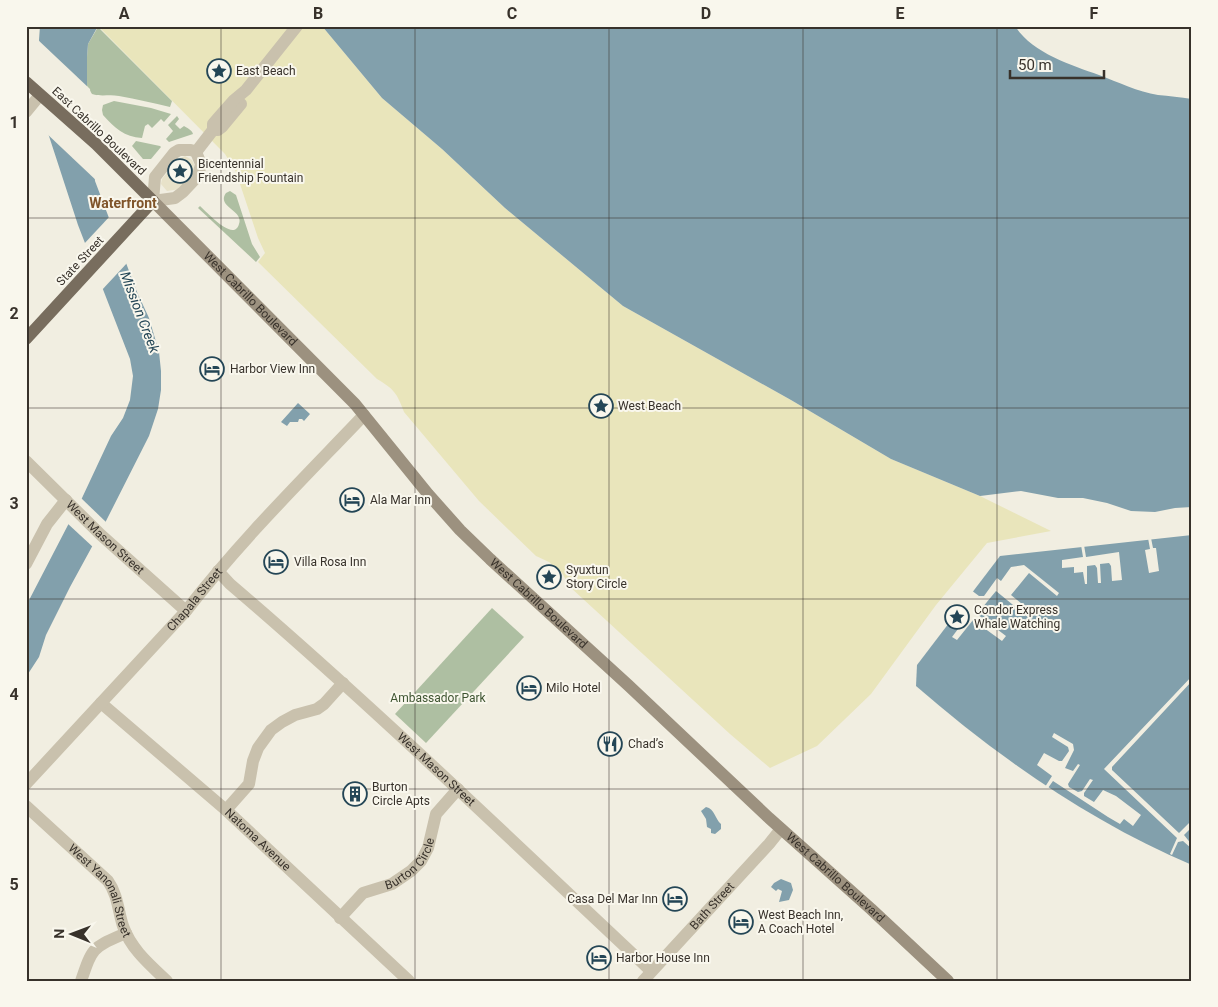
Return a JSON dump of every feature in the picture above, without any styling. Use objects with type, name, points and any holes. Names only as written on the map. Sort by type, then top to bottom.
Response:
[{"type":"main road","name":"East Cabrillo Boulevard","points":[[26,82],[96,144],[152,201]]},
{"type":"main road","name":"State Street","points":[[26,339],[152,201]]},
{"type":"main road","name":"West Cabrillo Boulevard","points":[[152,201],[355,404],[428,494],[466,536],[781,829],[948,981]]},
{"type":"street","points":[[196,152],[213,130],[213,124],[234,100],[246,90],[297,26]]},
{"type":"street","points":[[26,112],[41,96]]},
{"type":"street","points":[[184,150],[196,152],[201,164],[198,176],[175,198],[152,201],[155,177],[174,152],[184,150]]},
{"type":"street","name":"Chapala Street","points":[[26,784],[186,611],[218,571],[292,490],[364,415]]},
{"type":"street","name":"West Mason Street","points":[[26,461],[101,535],[186,611]]},
{"type":"street","points":[[26,564],[47,524],[66,500]]},
{"type":"street","name":"West Mason Street","points":[[218,571],[230,584],[343,683],[458,789],[651,971]]},
{"type":"street","points":[[226,810],[249,784],[253,761],[258,748],[271,730],[295,715],[317,709],[343,683]]},
{"type":"street","name":"Natoma Avenue","points":[[101,703],[226,810],[409,981]]},
{"type":"street","name":"Burton Circle","points":[[340,918],[363,893],[392,884],[411,872],[421,861],[428,848],[436,814],[458,789]]},
{"type":"street","name":"West Yanonali Street","points":[[26,806],[108,881],[113,889],[126,933],[132,945],[167,981]]},
{"type":"street","name":"Bath Street","points":[[642,981],[781,829]]},
{"type":"street","points":[[81,981],[95,947],[126,933]]},
{"type":"green space","points":[[98,27],[172,101],[170,107],[119,96],[92,94],[87,86],[88,44]]},
{"type":"green space","points":[[114,101],[171,114],[164,122],[161,119],[152,128],[148,124],[145,126],[142,138],[130,136],[120,131],[103,115],[103,105]]},
{"type":"green space","points":[[177,116],[179,119],[175,124],[180,129],[184,126],[191,130],[193,134],[169,142],[166,139],[173,131],[168,125]]},
{"type":"green space","points":[[136,141],[161,147],[151,159],[143,159],[132,146]]},
{"type":"green space","points":[[230,191],[236,195],[252,244],[260,257],[256,262],[198,208],[200,206],[226,228],[236,229],[239,224],[238,215],[227,205],[224,198],[226,193]]},
{"type":"green space","name":"Ambassador Park","points":[[492,608],[524,637],[426,743],[395,714]]},
{"type":"sand","name":"West Beach","points":[[98,26],[322,26],[382,98],[442,149],[505,208],[623,306],[791,400],[891,459],[980,496],[1051,531],[987,543],[936,605],[871,694],[817,746],[770,768],[730,734],[570,587],[562,573],[549,562],[536,556],[479,501],[404,412],[394,392],[377,379],[258,262],[265,253],[258,238],[236,172],[225,154]]},
{"type":"shaded area","points":[[185,156],[192,160],[194,164],[193,172],[180,189],[167,191],[161,184],[162,179],[178,159]]},
{"type":"water","name":"Mission Creek","points":[[40,26],[98,26],[88,44],[87,57],[87,85],[95,181],[137,292],[149,318],[159,352],[161,390],[158,409],[149,436],[46,635],[39,657],[26,677],[26,606],[82,498],[111,436],[123,418],[130,400],[133,376],[130,359],[78,225],[48,133],[39,40]]},
{"type":"water","points":[[322,26],[1015,26],[1031,44],[1065,62],[1143,92],[1192,99],[1192,507],[1155,512],[1131,511],[1083,498],[1058,498],[1021,491],[980,496],[891,459],[791,400],[623,306],[505,208],[442,149],[382,98]]},
{"type":"water","points":[[298,403],[310,414],[304,421],[299,419],[298,422],[290,422],[287,426],[281,422]]},
{"type":"water","points":[[1192,535],[1192,865],[1118,829],[1047,786],[980,738],[916,686],[917,665],[1000,556]]},
{"type":"water","points":[[706,807],[713,812],[721,824],[721,829],[715,834],[711,833],[711,829],[707,827],[706,819],[701,811]]},
{"type":"water","points":[[781,879],[791,883],[793,890],[789,900],[779,902],[782,891],[778,889],[776,891],[771,887]]},
{"type":"pier","points":[[37,39],[90,89],[99,183],[45,132]]},
{"type":"pier","points":[[111,215],[128,262],[101,291],[83,245]]},
{"type":"pier","points":[[81,498],[107,523],[94,548],[67,523]]},
{"type":"pier","points":[[1148,538],[1151,538],[1153,548],[1156,548],[1159,571],[1149,573],[1145,550],[1150,549]]},
{"type":"pier","points":[[1081,545],[1084,545],[1086,557],[1119,552],[1122,580],[1112,581],[1109,563],[1100,564],[1101,583],[1098,583],[1095,565],[1087,566],[1087,584],[1085,584],[1083,572],[1074,573],[1074,567],[1062,568],[1062,560],[1083,557]]},
{"type":"pier","points":[[1024,565],[1059,593],[1057,596],[1029,573],[1011,595],[1033,613],[1029,618],[996,591],[977,614],[1006,636],[1002,641],[973,620],[957,640],[952,637],[958,629],[947,622],[971,590],[979,596],[984,596],[997,578],[1001,581],[1011,567]]},
{"type":"pier","points":[[1192,676],[1192,681],[1112,767],[1112,770],[1179,833],[1192,820],[1192,827],[1184,835],[1192,845],[1192,849],[1183,841],[1178,842],[1172,855],[1170,854],[1177,838],[1104,769]]},
{"type":"pier","points":[[1054,733],[1073,744],[1074,750],[1065,768],[1073,771],[1078,764],[1080,765],[1068,784],[1069,787],[1078,792],[1082,791],[1090,779],[1093,780],[1084,796],[1094,802],[1103,790],[1116,796],[1141,815],[1133,826],[1124,819],[1120,824],[1053,781],[1048,788],[1045,787],[1052,776],[1037,765],[1044,753],[1062,761],[1069,751],[1068,747],[1052,737]]},
{"type":"place","name":"East Beach","points":[[219,71]]},
{"type":"place","name":"Bicentennial Friendship Fountain","points":[[180,171]]},
{"type":"place","name":"Harbor View Inn","points":[[212,369]]},
{"type":"place","name":"West Beach","points":[[601,406]]},
{"type":"place","name":"Ala Mar Inn","points":[[352,500]]},
{"type":"place","name":"Villa Rosa Inn","points":[[276,562]]},
{"type":"place","name":"Syuxtun Story Circle","points":[[549,577]]},
{"type":"place","name":"Condor Express Whale Watching","points":[[957,617]]},
{"type":"place","name":"Milo Hotel","points":[[529,688]]},
{"type":"place","name":"Chad’s","points":[[610,744]]},
{"type":"place","name":"Burton Circle Apts","points":[[355,794]]},
{"type":"place","name":"Casa Del Mar Inn","points":[[675,899]]},
{"type":"place","name":"West Beach Inn, A Coach Hotel","points":[[741,922]]},
{"type":"place","name":"Harbor House Inn","points":[[599,958]]},
{"type":"district","name":"Waterfront","points":[[123,203]]}]
